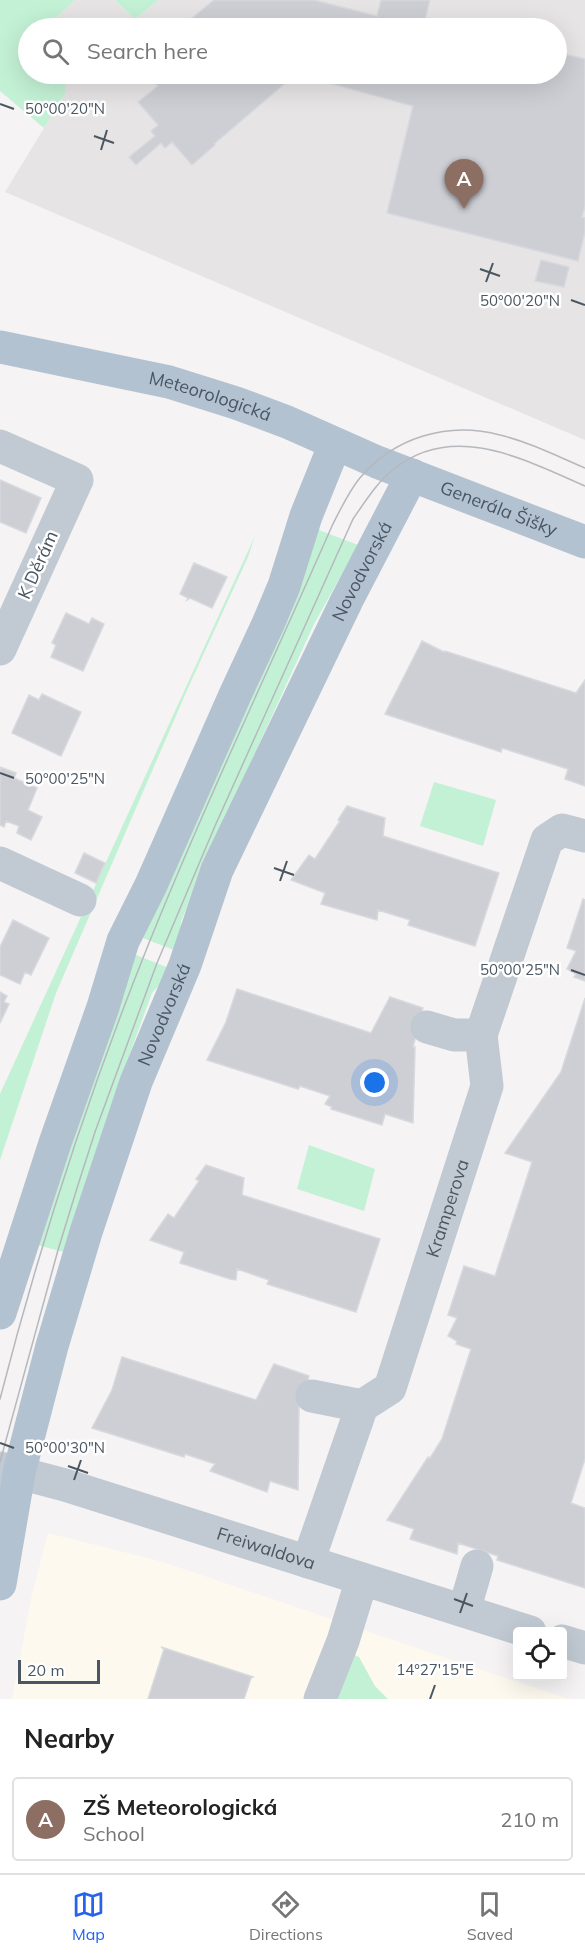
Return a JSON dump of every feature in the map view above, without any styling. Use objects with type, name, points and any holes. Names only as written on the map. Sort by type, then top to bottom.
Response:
[{"type":"main road","name":"Meteorologická","points":[[0,347],[192,389],[287,422],[412,475]]},
{"type":"main road","points":[[0,1313],[123,941],[151,885],[268,624],[289,571],[306,516],[335,444]]},
{"type":"main road","name":"Generála Šišky","points":[[412,475],[585,542]]},
{"type":"main road","name":"Novodvorská","points":[[0,1584],[9,1470],[52,1346],[116,1138],[144,1062],[184,965],[217,870],[347,600],[412,475]]},
{"type":"street","name":"K Děrám","points":[[0,446],[76,480],[0,649]]},
{"type":"street","name":"Kramperova","points":[[362,1406],[390,1388],[487,1086],[481,1035],[547,840],[562,830],[585,836]]},
{"type":"street","points":[[0,863],[80,900]]},
{"type":"street","points":[[427,1027],[454,1035],[481,1035]]},
{"type":"street","points":[[308,1562],[362,1406],[312,1396]]},
{"type":"street","name":"Freiwaldova","points":[[9,1470],[64,1485],[514,1627]]},
{"type":"street","points":[[464,1611],[477,1566]]},
{"type":"street","points":[[320,1699],[343,1641],[362,1579]]},
{"type":"street","points":[[567,1643],[585,1648]]},
{"type":"shaded area","points":[[75,0],[115,0],[134,18],[57,18]]},
{"type":"shaded area","points":[[158,0],[585,0],[585,440],[5,192],[66,92],[65,84],[567,84],[567,18],[136,18]]},
{"type":"shaded area","points":[[48,1533],[163,1562],[568,1699],[12,1699],[32,1594]]},
{"type":"green space","points":[[0,0],[75,0],[57,18],[18,18],[18,84],[65,84],[66,92],[44,128],[0,91]]},
{"type":"green space","points":[[115,0],[158,0],[136,18]]},
{"type":"green space","points":[[314,528],[358,545],[314,624],[233,801],[181,921],[179,952],[135,935]]},
{"type":"green space","points":[[255,536],[248,557],[188,688],[56,993],[0,1160],[0,1094]]},
{"type":"green space","points":[[434,782],[496,800],[483,846],[420,826]]},
{"type":"green space","points":[[129,952],[171,969],[169,975],[152,993],[110,1108],[64,1252],[37,1245]]},
{"type":"green space","points":[[309,1145],[375,1169],[364,1211],[297,1189]]},
{"type":"green space","points":[[348,1652],[359,1657],[375,1686],[388,1699],[333,1699]]},
{"type":"building","points":[[214,0],[314,0],[377,16],[381,0],[430,0],[425,18],[192,18]]},
{"type":"building","points":[[567,55],[585,59],[585,206],[582,217],[585,218],[585,232],[578,261],[387,213],[413,106],[333,84],[567,84]]},
{"type":"building","points":[[156,84],[284,84],[192,165],[172,142],[165,148],[161,143],[136,165],[129,157],[155,136],[151,131],[158,125],[138,102],[158,86]]},
{"type":"building","points":[[541,260],[569,267],[564,287],[535,281]]},
{"type":"building","points":[[0,480],[41,498],[26,533],[0,522]]},
{"type":"building","points":[[194,563],[227,577],[212,608],[190,598],[187,600],[188,598],[180,594]]},
{"type":"building","points":[[66,613],[89,624],[92,618],[104,624],[83,671],[51,657],[56,645],[52,643]]},
{"type":"building","points":[[422,641],[444,652],[576,693],[585,680],[585,786],[565,779],[568,769],[502,748],[501,752],[385,714]]},
{"type":"building","points":[[42,694],[81,712],[61,756],[12,733],[29,695],[39,700]]},
{"type":"building","points":[[0,767],[16,773],[14,778],[37,788],[28,810],[42,817],[31,840],[17,833],[19,826],[6,821],[4,827],[0,825]]},
{"type":"building","points":[[347,806],[385,818],[383,836],[499,873],[475,946],[408,925],[410,920],[378,910],[377,920],[321,904],[325,893],[291,880],[309,855],[315,859]]},
{"type":"building","points":[[84,853],[105,863],[96,883],[75,873]]},
{"type":"building","points":[[583,899],[585,900],[585,981],[574,977],[576,974],[567,969],[576,951],[567,948]]},
{"type":"building","points":[[13,920],[49,938],[31,975],[25,972],[20,984],[0,975],[0,947]]},
{"type":"building","points":[[237,989],[371,1033],[390,997],[423,1008],[413,1047],[415,1047],[413,1123],[385,1114],[382,1125],[331,1109],[332,1107],[325,1104],[330,1096],[300,1086],[298,1089],[207,1060],[226,1022]]},
{"type":"building","points":[[0,992],[7,996],[4,1002],[9,1004],[0,1023]]},
{"type":"building","points":[[585,998],[585,1459],[571,1503],[585,1508],[585,1588],[497,1560],[498,1556],[458,1543],[457,1554],[410,1539],[414,1529],[387,1520],[442,1439],[471,1349],[456,1344],[457,1341],[448,1336],[457,1318],[448,1315],[464,1266],[495,1276],[532,1162],[505,1153],[561,1072]]},
{"type":"building","points":[[206,1165],[244,1178],[242,1195],[380,1239],[356,1312],[267,1284],[269,1280],[237,1269],[236,1280],[180,1263],[184,1252],[150,1240],[168,1214],[174,1218],[199,1181],[196,1179]]},
{"type":"building","points":[[122,1357],[256,1400],[274,1364],[309,1376],[299,1405],[298,1490],[270,1481],[267,1492],[210,1471],[215,1464],[185,1454],[184,1457],[92,1428],[112,1390]]},
{"type":"building","points":[[161,1647],[253,1677],[244,1699],[148,1699],[164,1649]]},
{"type":"tram line","points":[[0,1399],[48,1228],[125,1003],[214,789],[332,526],[351,490],[373,464],[388,452],[423,436],[461,430],[480,431],[511,438],[585,468]]},
{"type":"tram line","points":[[0,1462],[78,1185],[157,963],[215,826],[353,519],[377,486],[394,469],[417,455],[441,448],[465,446],[490,450],[538,466],[585,486]]},
{"type":"place","name":"ZŠ Meteorologická","points":[[464,209]]}]
